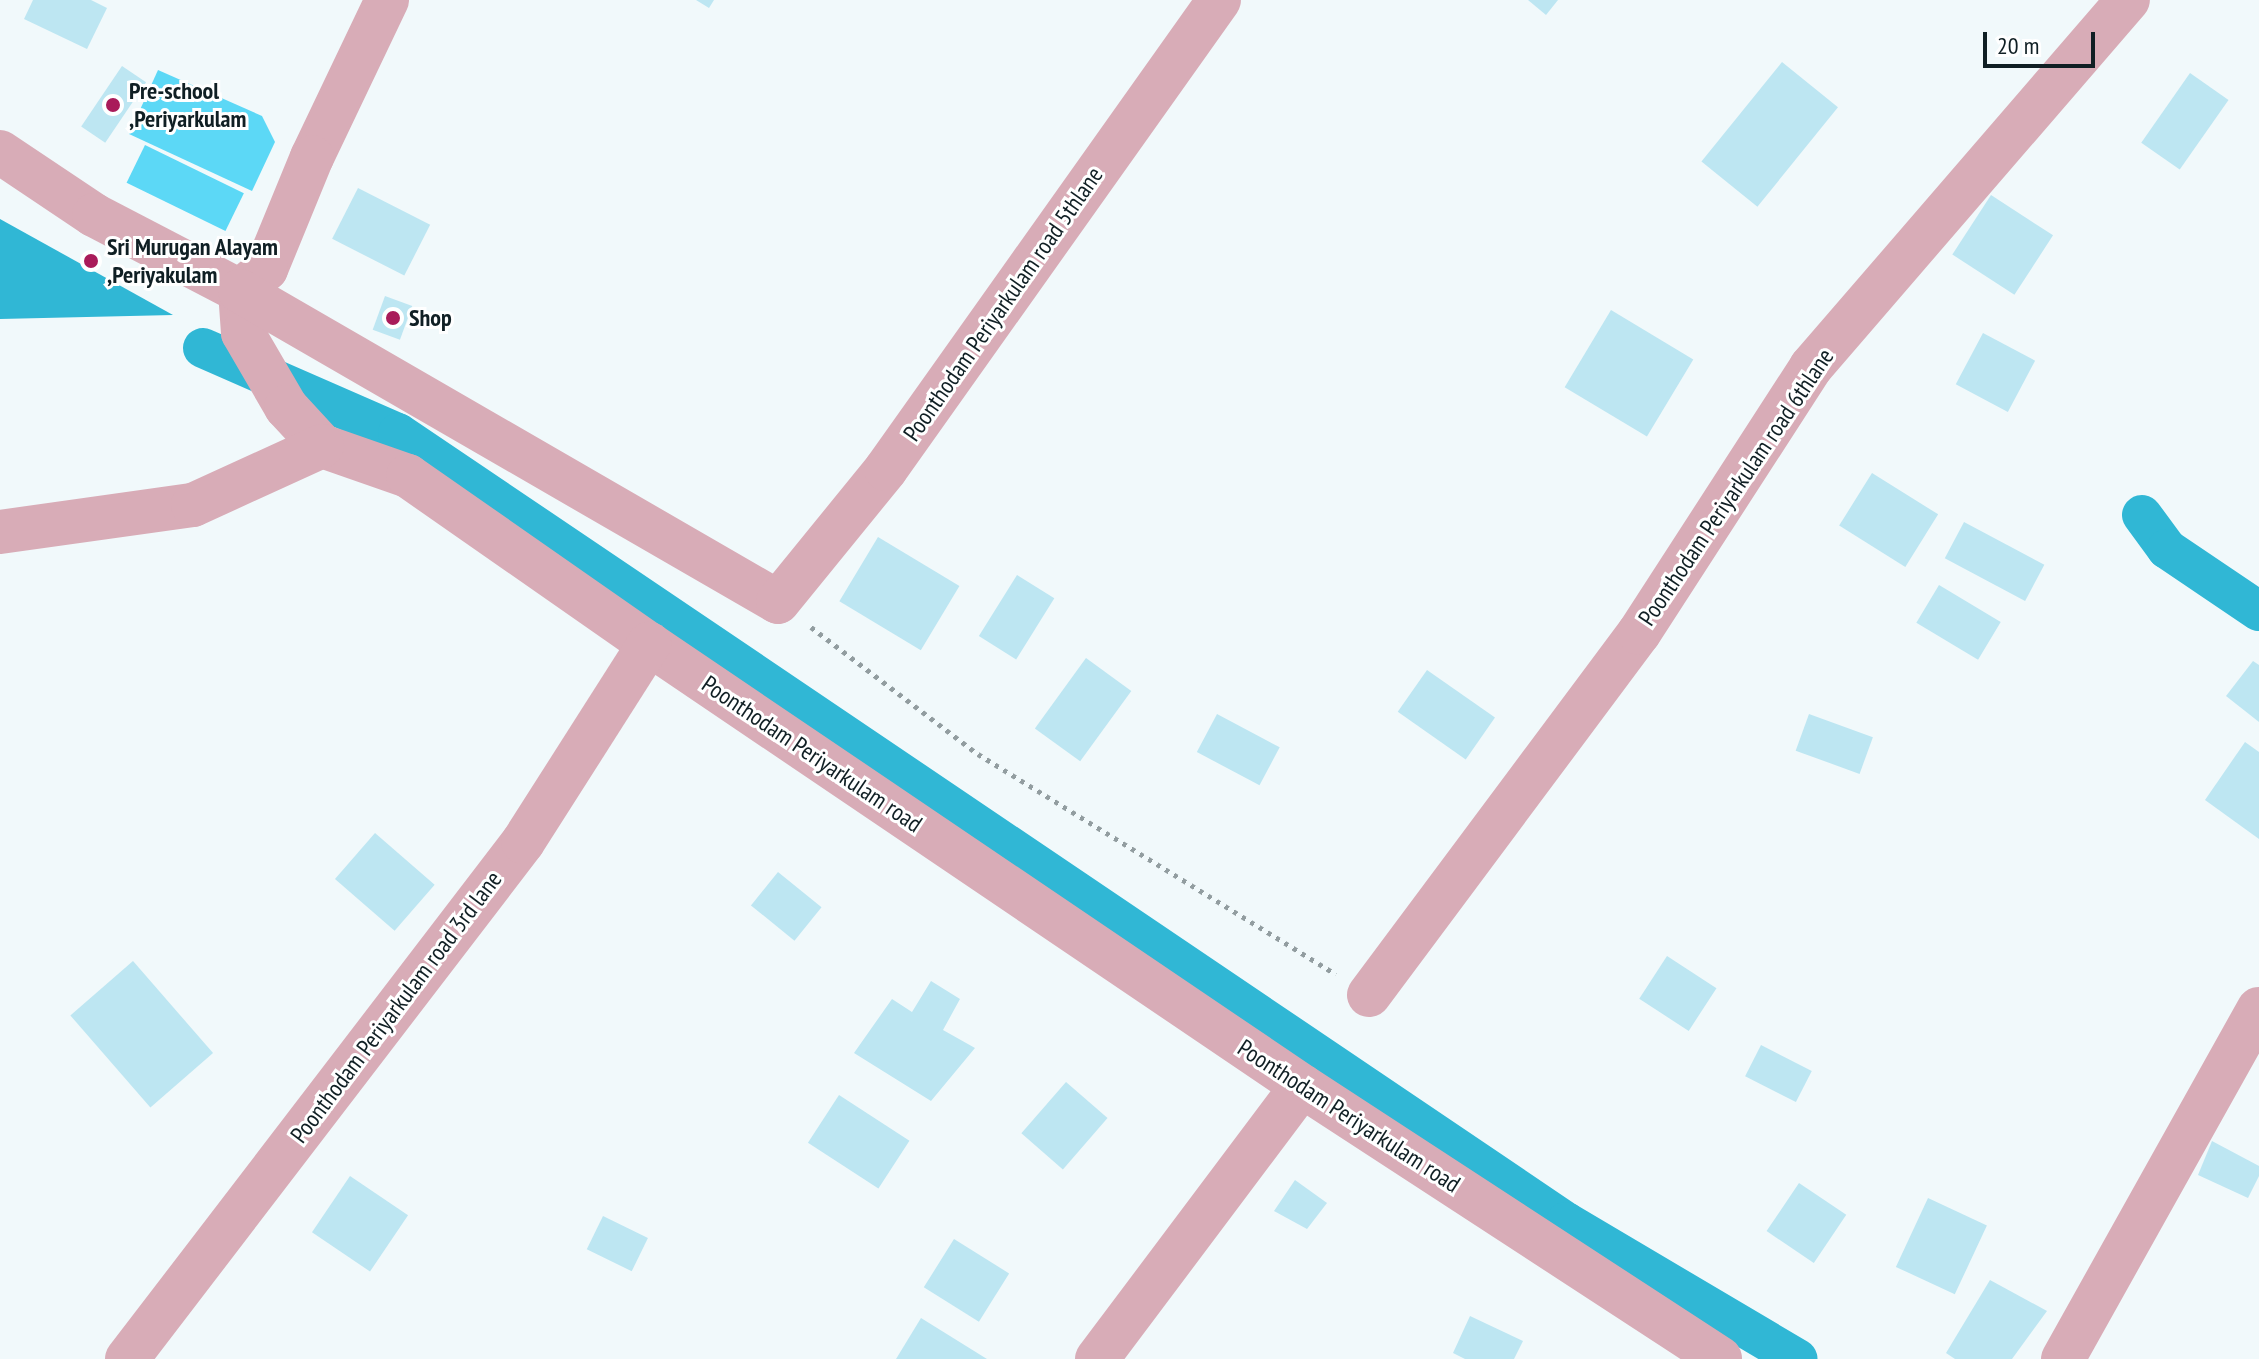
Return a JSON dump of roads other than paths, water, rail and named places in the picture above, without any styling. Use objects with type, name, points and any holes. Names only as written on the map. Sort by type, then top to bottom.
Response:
[{"type":"street","points":[[0,152],[241,312],[266,269],[312,157],[387,0]]},
{"type":"street","name":"Poonthodam Periyarkulam road 5thlane","points":[[241,312],[778,602],[886,469],[1219,0]]},
{"type":"street","name":"Poonthodam Periyarkulam road 6thlane","points":[[1369,995],[1639,633],[1811,367],[2128,0]]},
{"type":"street","name":"Poonthodam Periyarkulam road","points":[[241,312],[286,407],[322,446],[408,476],[649,644],[1302,1086],[1720,1359]]},
{"type":"street","points":[[0,532],[193,505],[322,446]]},
{"type":"street","name":"Poonthodam Periyarkulam road 3rd lane","points":[[127,1359],[523,842],[649,644]]},
{"type":"street","points":[[2063,1359],[2259,1009]]},
{"type":"street","points":[[1097,1359],[1302,1086]]},
{"type":"waterway","points":[[203,348],[398,433],[1566,1222],[1798,1359]]},
{"type":"waterway","points":[[2142,515],[2167,549],[2259,611]]},
{"type":"place","name":"Pre-school ,Periyarkulam","points":[[113,105]]},
{"type":"place","name":"Sri Murugan Alayam ,Periyakulam","points":[[91,261]]},
{"type":"place","name":"Shop","points":[[393,318]]}]
